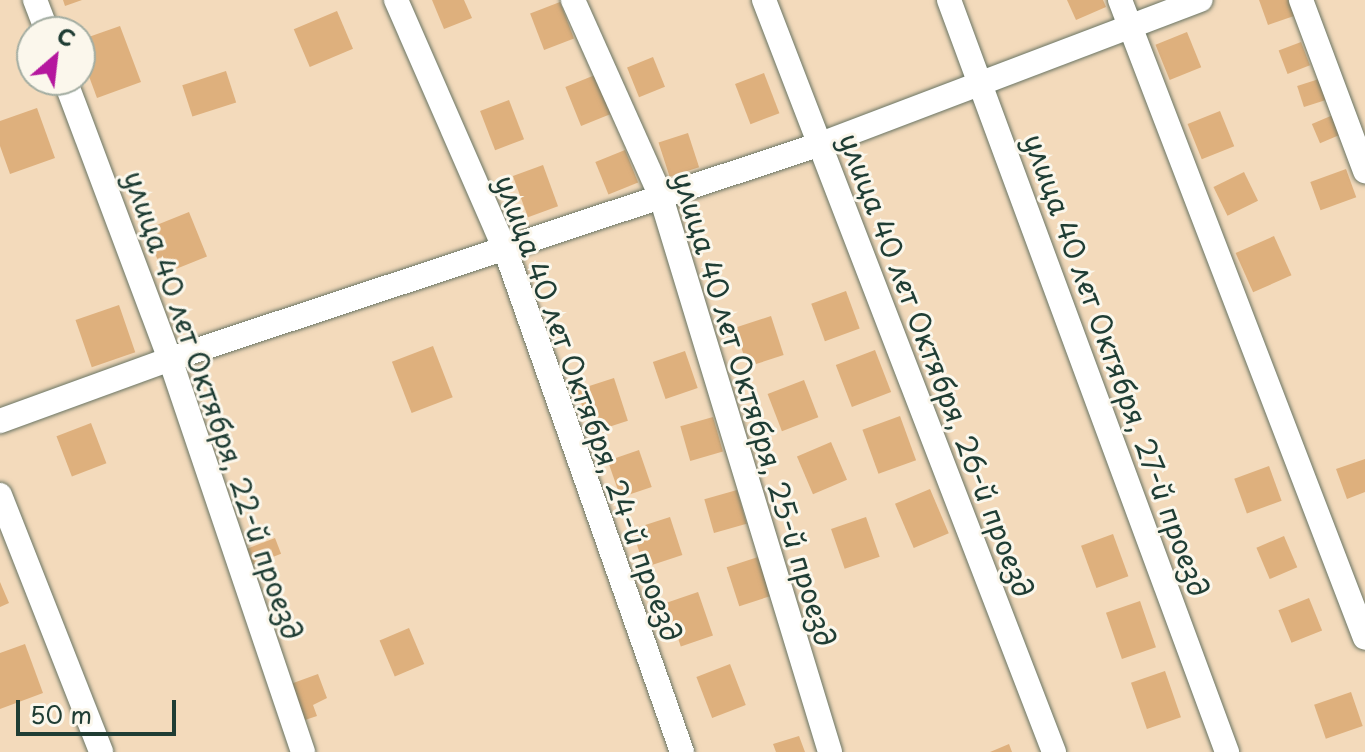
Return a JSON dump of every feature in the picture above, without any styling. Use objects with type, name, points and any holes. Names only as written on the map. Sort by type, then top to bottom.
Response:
[{"type":"street","name":"улица 40 лет Октября, 24-й проезд","points":[[396,0],[505,249],[682,752]]},
{"type":"street","name":"улица 40 лет Октября, 25-й проезд","points":[[573,0],[661,197],[830,752]]},
{"type":"street","name":"улица 40 лет Октября, 26-й проезд","points":[[764,0],[1054,752]]},
{"type":"street","name":"улица 40 лет Октября, 27-й проезд","points":[[949,0],[1227,752]]},
{"type":"street","points":[[1120,0],[1365,638]]},
{"type":"street","points":[[0,421],[170,359],[821,144],[1201,0]]},
{"type":"street","points":[[1301,0],[1365,171]]},
{"type":"street","name":"улица 40 лет Октября, 22-й проезд","points":[[71,96],[170,359],[303,752]]},
{"type":"street","points":[[0,495],[101,752]]},
{"type":"building","points":[[63,0],[82,0],[65,6]]},
{"type":"building","points":[[432,0],[464,0],[472,18],[444,29]]},
{"type":"building","points":[[1067,0],[1103,0],[1106,7],[1076,20]]},
{"type":"building","points":[[1259,0],[1288,0],[1294,16],[1268,25]]},
{"type":"building","points":[[560,2],[574,38],[544,50],[530,13]]},
{"type":"building","points":[[337,11],[353,49],[310,67],[294,29]]},
{"type":"building","points":[[120,26],[141,82],[97,98],[96,34]]},
{"type":"building","points":[[1187,32],[1201,67],[1170,80],[1155,45]]},
{"type":"building","points":[[1301,42],[1310,65],[1288,74],[1279,51]]},
{"type":"building","points":[[653,57],[665,87],[639,97],[627,67]]},
{"type":"building","points":[[226,71],[236,102],[192,117],[182,85]]},
{"type":"building","points":[[764,73],[779,113],[750,124],[735,84]]},
{"type":"building","points":[[595,75],[611,114],[581,126],[565,87]]},
{"type":"building","points":[[1319,79],[1326,100],[1304,107],[1297,86]]},
{"type":"building","points":[[509,100],[524,139],[495,150],[480,111]]},
{"type":"building","points":[[37,108],[55,158],[10,174],[0,146],[0,121]]},
{"type":"building","points":[[1220,111],[1234,146],[1202,159],[1188,124]]},
{"type":"building","points":[[1333,115],[1341,134],[1320,143],[1312,124]]},
{"type":"building","points":[[688,133],[699,167],[670,177],[659,143]]},
{"type":"building","points":[[625,150],[638,182],[608,194],[595,162]]},
{"type":"building","points":[[543,165],[558,206],[528,217],[513,176]]},
{"type":"building","points":[[1346,169],[1356,197],[1321,210],[1310,182]]},
{"type":"building","points":[[1244,172],[1258,201],[1227,216],[1213,187]]},
{"type":"building","points":[[189,212],[207,257],[163,274],[145,230]]},
{"type":"building","points":[[1274,236],[1291,275],[1253,292],[1236,253]]},
{"type":"building","points":[[846,291],[860,329],[825,341],[811,304]]},
{"type":"building","points":[[119,305],[135,352],[92,367],[76,320]]},
{"type":"building","points":[[771,316],[784,355],[748,367],[735,328]]},
{"type":"building","points":[[433,346],[453,397],[412,413],[392,362]]},
{"type":"building","points":[[875,350],[891,392],[852,407],[836,365]]},
{"type":"building","points":[[685,351],[698,388],[666,399],[653,362]]},
{"type":"building","points":[[614,378],[628,421],[591,433],[577,390]]},
{"type":"building","points":[[804,380],[818,417],[782,431],[768,394]]},
{"type":"building","points":[[900,416],[916,460],[878,474],[862,430]]},
{"type":"building","points":[[713,417],[723,452],[690,461],[680,426]]},
{"type":"building","points":[[91,423],[106,463],[72,476],[56,436]]},
{"type":"building","points":[[831,442],[847,480],[813,494],[797,456]]},
{"type":"building","points":[[639,450],[652,487],[620,498],[608,461]]},
{"type":"building","points":[[1365,459],[1365,492],[1347,499],[1336,469]]},
{"type":"building","points":[[1269,466],[1282,501],[1247,513],[1234,479]]},
{"type":"building","points":[[930,489],[949,533],[914,548],[895,504]]},
{"type":"building","points":[[737,490],[747,524],[714,533],[704,499]]},
{"type":"building","points":[[670,517],[682,555],[644,567],[632,529]]},
{"type":"building","points":[[866,517],[880,557],[845,569],[831,529]]},
{"type":"building","points":[[1113,534],[1128,576],[1096,588],[1081,546]]},
{"type":"building","points":[[1284,536],[1297,567],[1270,579],[1256,548]]},
{"type":"building","points":[[275,538],[281,554],[253,565],[247,549]]},
{"type":"building","points":[[758,557],[771,596],[739,606],[727,567]]},
{"type":"building","points":[[0,582],[9,603],[0,607]]},
{"type":"building","points":[[698,592],[713,635],[681,647],[666,603]]},
{"type":"building","points":[[1309,598],[1322,630],[1292,643],[1278,610]]},
{"type":"building","points":[[1140,601],[1156,647],[1122,659],[1106,613]]},
{"type":"building","points":[[409,628],[424,664],[395,676],[380,641]]},
{"type":"building","points":[[25,644],[43,693],[0,709],[0,653]]},
{"type":"building","points":[[730,664],[746,705],[712,718],[696,677]]},
{"type":"building","points":[[1165,671],[1181,717],[1147,729],[1131,683]]},
{"type":"building","points":[[318,674],[327,698],[313,705],[317,716],[299,722],[285,686]]},
{"type":"building","points":[[1351,692],[1363,726],[1326,739],[1314,705]]},
{"type":"building","points":[[799,736],[805,752],[776,752],[773,744]]},
{"type":"building","points":[[1009,744],[1012,752],[990,752]]}]
